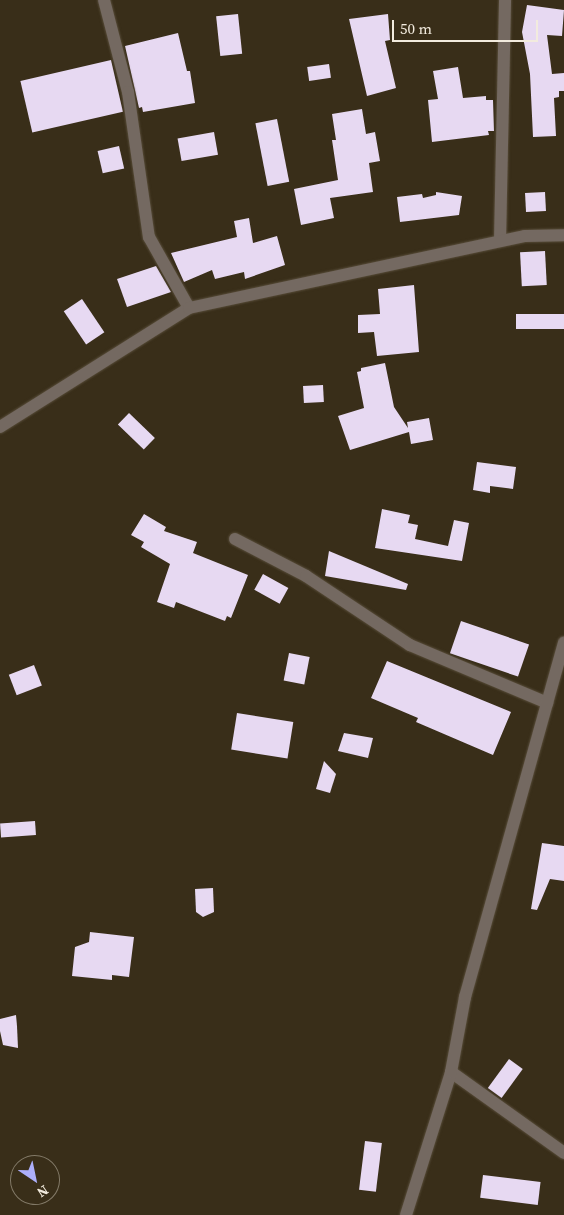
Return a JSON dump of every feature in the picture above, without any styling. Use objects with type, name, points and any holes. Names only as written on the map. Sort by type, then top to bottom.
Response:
[{"type":"street","points":[[104,0],[128,92],[149,237],[189,308]]},
{"type":"street","points":[[500,241],[506,0]]},
{"type":"street","points":[[0,427],[189,308],[525,236],[564,235]]},
{"type":"street","points":[[235,539],[306,576],[410,645],[547,703]]},
{"type":"street","points":[[406,1215],[451,1072],[466,997],[564,643]]},
{"type":"street","points":[[451,1072],[564,1153]]},
{"type":"building","points":[[527,5],[564,10],[562,36],[547,35],[552,74],[564,73],[564,91],[559,91],[559,97],[554,98],[556,136],[533,137],[530,74],[522,32]]},
{"type":"building","points":[[238,14],[242,54],[220,56],[216,16]]},
{"type":"building","points":[[388,14],[390,40],[385,41],[396,88],[367,96],[349,19]]},
{"type":"building","points":[[178,33],[187,71],[190,71],[195,103],[143,112],[142,107],[139,108],[125,46]]},
{"type":"building","points":[[111,60],[123,112],[32,133],[20,81]]},
{"type":"building","points":[[329,64],[331,78],[309,81],[307,67]]},
{"type":"building","points":[[458,67],[463,98],[486,96],[486,100],[493,100],[494,131],[488,131],[489,135],[432,142],[428,100],[438,99],[433,71]]},
{"type":"building","points":[[362,109],[366,134],[375,132],[380,161],[369,163],[373,192],[330,198],[334,218],[301,225],[294,189],[338,180],[332,140],[336,140],[332,114]]},
{"type":"building","points":[[277,119],[289,182],[268,186],[255,123]]},
{"type":"building","points":[[214,132],[218,155],[182,161],[178,138]]},
{"type":"building","points":[[119,146],[124,168],[103,173],[98,151]]},
{"type":"building","points":[[436,192],[462,196],[459,215],[400,222],[397,197],[422,194],[423,198],[436,195]]},
{"type":"building","points":[[545,192],[546,211],[526,212],[525,193]]},
{"type":"building","points":[[249,218],[253,243],[277,236],[285,265],[245,279],[244,272],[215,279],[212,270],[184,282],[171,253],[237,237],[234,221]]},
{"type":"building","points":[[545,251],[547,285],[522,286],[520,252]]},
{"type":"building","points":[[156,266],[171,292],[127,307],[117,279]]},
{"type":"building","points":[[414,285],[419,352],[377,356],[374,332],[358,333],[358,315],[380,314],[378,289]]},
{"type":"building","points":[[82,299],[104,332],[86,344],[64,311]]},
{"type":"building","points":[[516,314],[564,314],[564,329],[516,329]]},
{"type":"building","points":[[385,363],[394,407],[408,428],[407,422],[429,418],[433,440],[411,444],[409,432],[350,450],[338,416],[364,408],[357,372],[361,371],[361,368]]},
{"type":"building","points":[[323,385],[324,402],[304,403],[303,386]]},
{"type":"building","points":[[129,413],[155,438],[144,450],[118,425]]},
{"type":"building","points":[[477,462],[516,467],[513,489],[490,486],[490,493],[473,490]]},
{"type":"building","points":[[382,509],[410,515],[408,523],[418,525],[415,539],[448,546],[454,520],[469,523],[462,561],[375,548]]},
{"type":"building","points":[[144,514],[166,527],[164,531],[197,542],[193,553],[248,575],[231,618],[227,616],[225,621],[176,602],[174,608],[157,602],[170,564],[141,547],[144,542],[131,535]]},
{"type":"building","points":[[329,551],[408,584],[406,590],[325,576]]},
{"type":"building","points":[[263,574],[288,588],[280,604],[254,590]]},
{"type":"building","points":[[461,621],[529,644],[518,677],[450,653]]},
{"type":"building","points":[[289,653],[310,657],[304,684],[284,680]]},
{"type":"building","points":[[387,661],[511,712],[493,755],[416,722],[418,718],[371,698]]},
{"type":"building","points":[[34,665],[42,686],[17,695],[9,675]]},
{"type":"building","points":[[237,713],[293,722],[288,758],[231,750]]},
{"type":"building","points":[[344,733],[373,738],[368,758],[338,751]]},
{"type":"building","points":[[324,761],[336,774],[330,793],[316,789]]},
{"type":"building","points":[[35,821],[36,835],[1,837],[0,823]]},
{"type":"building","points":[[542,843],[564,846],[564,881],[550,879],[537,910],[531,909]]},
{"type":"building","points":[[213,888],[214,912],[203,917],[196,912],[195,889]]},
{"type":"building","points":[[90,932],[134,937],[129,977],[112,975],[112,980],[72,976],[75,947],[89,942]]},
{"type":"building","points":[[16,1015],[18,1048],[3,1045],[0,1031],[0,1019]]},
{"type":"building","points":[[509,1059],[523,1069],[502,1098],[488,1088]]},
{"type":"building","points":[[365,1141],[382,1143],[376,1192],[359,1190]]},
{"type":"building","points":[[483,1175],[541,1182],[538,1205],[480,1198]]}]
